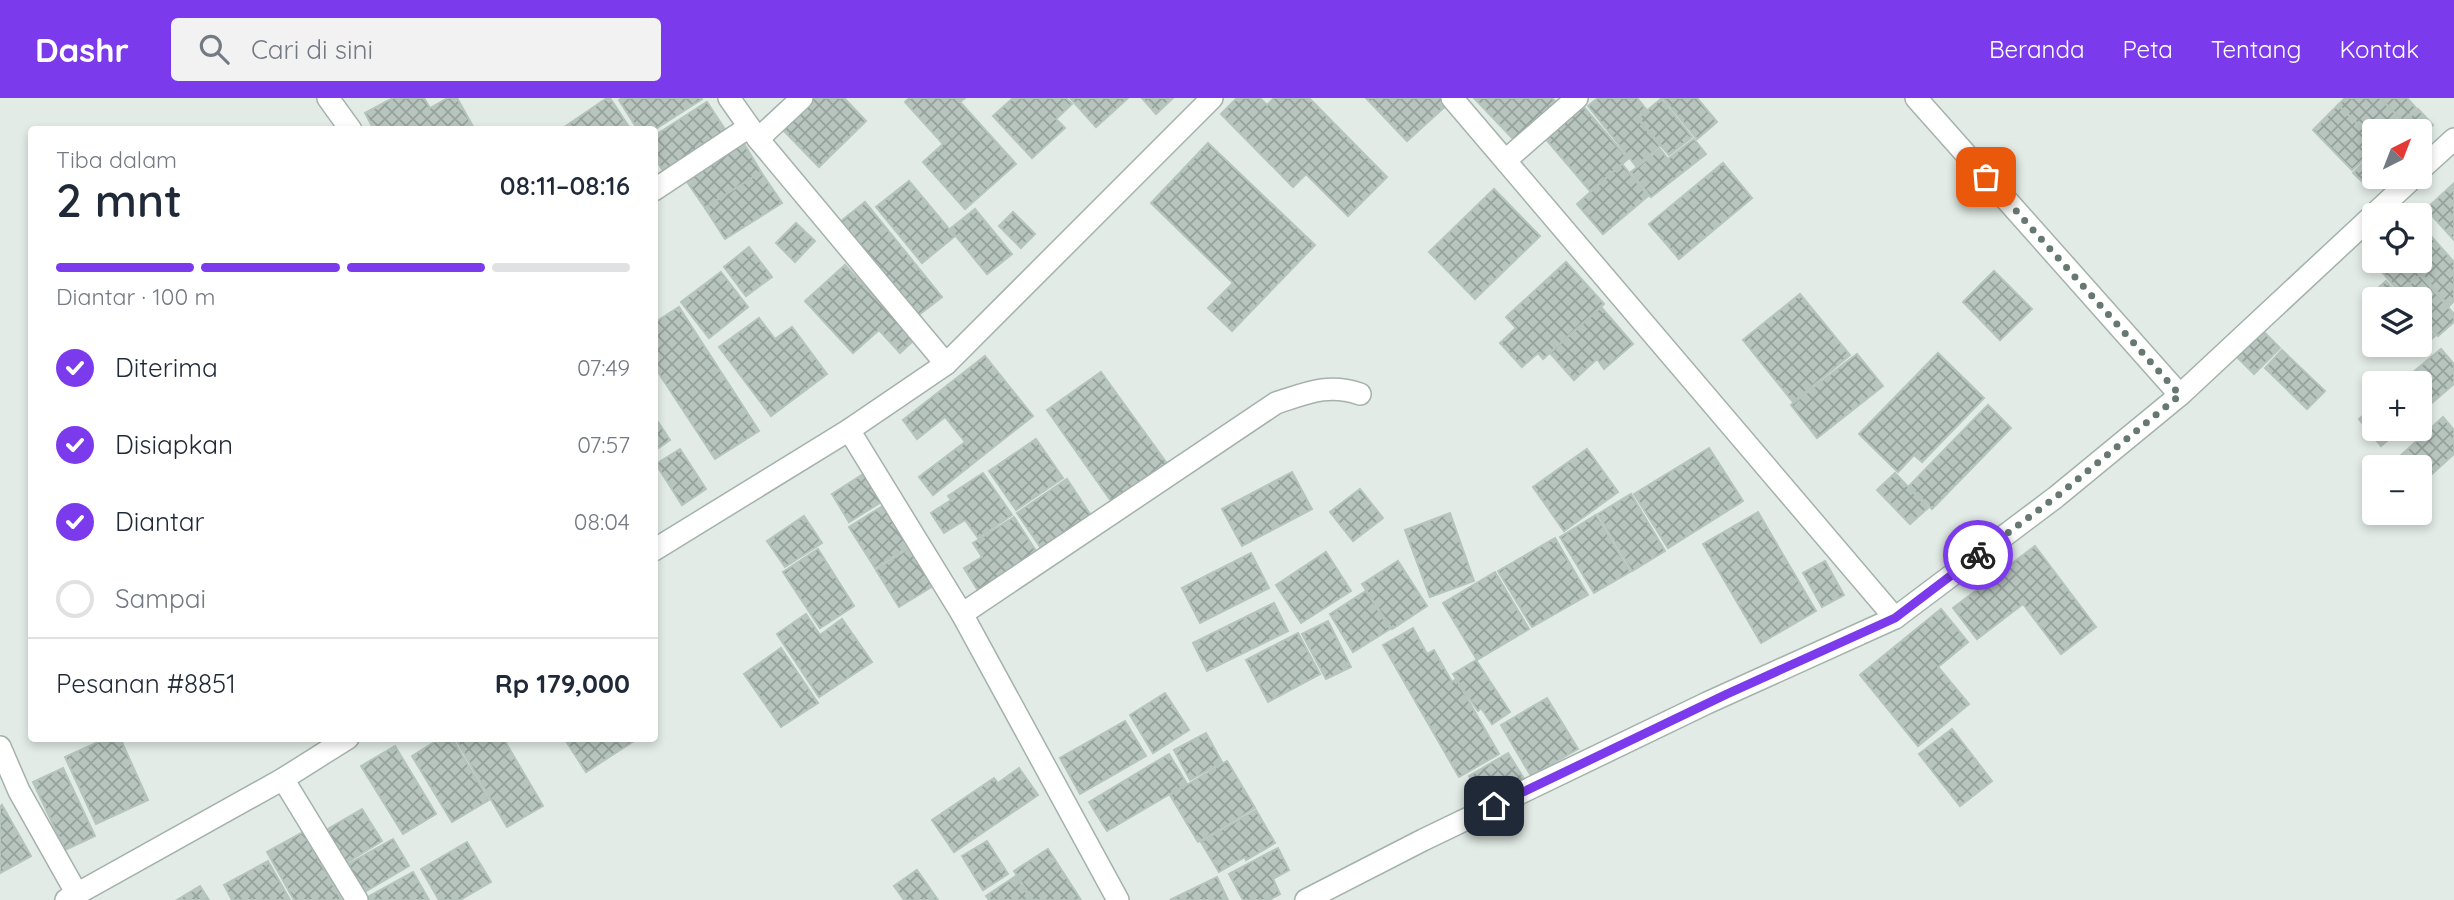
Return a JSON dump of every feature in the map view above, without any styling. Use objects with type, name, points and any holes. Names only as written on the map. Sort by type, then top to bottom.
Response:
[{"type":"street","points":[[328,98],[348,126]]},
{"type":"street","points":[[729,98],[754,133],[946,364]]},
{"type":"street","points":[[658,188],[754,133],[802,98]]},
{"type":"street","points":[[658,548],[849,430],[946,364],[1212,98]]},
{"type":"street","points":[[1452,98],[1895,618]]},
{"type":"street","points":[[1506,160],[1577,98]]},
{"type":"street","points":[[1916,98],[2180,395]]},
{"type":"street","points":[[2432,159],[2454,139]]},
{"type":"street","points":[[1306,900],[1423,840],[1682,715],[1895,618],[2056,497],[2180,395],[2400,189]]},
{"type":"street","points":[[962,614],[1276,403],[1319,390],[1341,387],[1360,394]]},
{"type":"street","points":[[849,430],[962,614],[1118,900]]},
{"type":"street","points":[[0,747],[71,897],[283,779],[342,742]]},
{"type":"street","points":[[283,779],[357,900]]},
{"type":"building","points":[[393,98],[424,98],[430,108],[448,98],[457,98],[473,126],[372,126],[365,113]]},
{"type":"building","points":[[610,98],[628,126],[566,126]]},
{"type":"building","points":[[812,98],[844,98],[866,121],[819,167],[781,128]]},
{"type":"building","points":[[909,98],[965,98],[960,102],[1016,164],[965,209],[923,162],[943,144],[905,102]]},
{"type":"building","points":[[1013,98],[1066,98],[1072,104],[1056,119],[1065,128],[1032,158],[993,116]]},
{"type":"building","points":[[1070,98],[1128,98],[1096,127]]},
{"type":"building","points":[[1142,98],[1173,98],[1156,114]]},
{"type":"building","points":[[1237,98],[1260,98],[1267,105],[1274,98],[1309,98],[1387,177],[1348,216],[1306,174],[1293,187],[1221,114]]},
{"type":"building","points":[[1366,98],[1443,98],[1448,104],[1407,141]]},
{"type":"building","points":[[1474,98],[1552,98],[1557,103],[1516,142]]},
{"type":"building","points":[[1598,98],[1637,98],[1646,109],[1636,117],[1660,146],[1636,166],[1588,106]]},
{"type":"building","points":[[1663,98],[1697,98],[1717,122],[1697,139]]},
{"type":"building","points":[[2345,98],[2380,98],[2401,119],[2362,119],[2362,128],[2338,105]]},
{"type":"building","points":[[2380,98],[2407,98],[2416,108],[2405,119],[2401,119]]},
{"type":"building","points":[[702,99],[658,127],[635,126],[619,100]]},
{"type":"building","points":[[1661,99],[1692,137],[1669,155],[1638,118]]},
{"type":"building","points":[[707,102],[728,134],[666,175],[658,163],[658,133]]},
{"type":"building","points":[[2338,105],[2362,128],[2362,160],[2352,170],[2313,130]]},
{"type":"building","points":[[1583,106],[1628,159],[1590,191],[1545,138]]},
{"type":"building","points":[[2418,109],[2427,119],[2408,119]]},
{"type":"building","points":[[1694,139],[1706,154],[1651,197],[1631,172],[1660,149],[1668,159]]},
{"type":"building","points":[[743,142],[761,172],[705,208],[685,179]]},
{"type":"building","points":[[1208,143],[1315,245],[1232,331],[1208,308],[1233,283],[1151,203]]},
{"type":"building","points":[[1723,163],[1752,198],[1679,259],[1649,224]]},
{"type":"building","points":[[1622,164],[1648,196],[1603,234],[1577,204]]},
{"type":"building","points":[[2362,164],[2362,181],[2353,173]]},
{"type":"building","points":[[761,172],[782,203],[725,239],[705,208]]},
{"type":"building","points":[[909,181],[955,236],[922,263],[876,207]]},
{"type":"building","points":[[2454,183],[2454,240],[2432,216],[2432,203]]},
{"type":"building","points":[[1494,189],[1540,236],[1475,299],[1429,252]]},
{"type":"building","points":[[865,202],[942,297],[912,320],[835,226]]},
{"type":"building","points":[[975,209],[1012,254],[987,274],[950,229]]},
{"type":"building","points":[[1013,212],[1035,234],[1021,248],[999,226]]},
{"type":"building","points":[[796,223],[815,241],[795,262],[776,243]]},
{"type":"building","points":[[2432,237],[2454,262],[2454,301],[2449,306],[2420,273],[2432,273]]},
{"type":"building","points":[[749,247],[772,277],[746,296],[724,267]]},
{"type":"building","points":[[1566,262],[1604,304],[1543,359],[1538,353],[1522,367],[1500,343],[1516,328],[1506,317]]},
{"type":"building","points":[[845,265],[914,340],[900,353],[879,330],[853,353],[805,301]]},
{"type":"building","points":[[1994,271],[2032,309],[2000,340],[1963,302]]},
{"type":"building","points":[[721,272],[748,307],[709,338],[681,302]]},
{"type":"building","points":[[2383,273],[2420,275],[2407,287],[2395,287]]},
{"type":"building","points":[[2420,275],[2430,287],[2407,287]]},
{"type":"building","points":[[2386,281],[2391,287],[2379,287]]},
{"type":"building","points":[[2432,289],[2454,314],[2454,322],[2438,336],[2432,329]]},
{"type":"building","points":[[1800,294],[1850,355],[1793,402],[1743,340]]},
{"type":"building","points":[[679,307],[759,431],[715,459],[658,372],[658,320]]},
{"type":"building","points":[[1601,307],[1633,344],[1604,369],[1597,359],[1574,380],[1550,353]]},
{"type":"building","points":[[759,318],[775,339],[792,327],[827,374],[771,416],[719,347]]},
{"type":"building","points":[[2263,331],[2280,348],[2254,374],[2237,357]]},
{"type":"building","points":[[2441,349],[2454,364],[2454,384],[2432,403],[2432,371],[2414,371]]},
{"type":"building","points":[[2282,350],[2325,391],[2307,409],[2265,368]]},
{"type":"building","points":[[1938,353],[1984,398],[1922,462],[1914,455],[1898,472],[1859,434]]},
{"type":"building","points":[[1857,354],[1883,386],[1817,438],[1791,405]]},
{"type":"building","points":[[985,356],[1033,416],[933,495],[919,477],[965,442],[945,417],[917,439],[903,420]]},
{"type":"building","points":[[1101,372],[1171,469],[1116,508],[1047,410]]},
{"type":"building","points":[[1988,405],[2011,428],[1932,509],[1909,486]]},
{"type":"building","points":[[2443,417],[2454,430],[2454,454],[2432,474],[2432,455],[2401,455],[2417,441],[2432,441],[2432,427]]},
{"type":"building","points":[[658,422],[670,440],[658,448]]},
{"type":"building","points":[[1036,439],[1063,478],[1016,510],[989,471]]},
{"type":"building","points":[[1709,448],[1743,501],[1668,548],[1634,494]]},
{"type":"building","points":[[680,449],[706,489],[682,505],[658,467],[658,463]]},
{"type":"building","points":[[1587,449],[1618,492],[1564,531],[1533,487]]},
{"type":"building","points":[[1292,472],[1312,509],[1242,546],[1222,509]]},
{"type":"building","points":[[865,473],[883,501],[849,522],[832,494]]},
{"type":"building","points":[[983,473],[1012,515],[978,538],[965,520],[944,533],[931,513],[951,500],[948,496]]},
{"type":"building","points":[[1895,473],[1928,508],[1910,524],[1877,490]]},
{"type":"building","points":[[1067,479],[1094,520],[1045,554],[1017,513]]},
{"type":"building","points":[[1360,489],[1383,518],[1353,541],[1330,512]]},
{"type":"building","points":[[1631,494],[1665,551],[1632,571],[1598,514]]},
{"type":"building","points":[[886,504],[912,544],[875,568],[849,527]]},
{"type":"building","points":[[1758,512],[1816,611],[1761,643],[1703,544]]},
{"type":"building","points":[[1450,513],[1474,581],[1430,597],[1405,530]]},
{"type":"building","points":[[1596,515],[1630,572],[1594,593],[1560,537]]},
{"type":"building","points":[[804,516],[822,543],[785,567],[767,541]]},
{"type":"building","points":[[1014,517],[1038,554],[979,592],[964,568],[982,557],[973,543]]},
{"type":"building","points":[[1555,538],[1588,595],[1532,627],[1498,571]]},
{"type":"building","points":[[914,545],[938,583],[899,607],[876,570]]},
{"type":"building","points":[[2035,546],[2096,627],[2061,654],[2023,604],[1977,639],[1953,608]]},
{"type":"building","points":[[818,549],[854,606],[820,628],[783,572]]},
{"type":"building","points":[[1326,552],[1351,591],[1301,623],[1276,585]]},
{"type":"building","points":[[1251,553],[1269,588],[1200,623],[1182,588]]},
{"type":"building","points":[[1398,561],[1427,606],[1392,629],[1362,584]]},
{"type":"building","points":[[1825,561],[1844,595],[1822,607],[1803,573]]},
{"type":"building","points":[[1495,572],[1529,629],[1477,660],[1443,603]]},
{"type":"building","points":[[1366,591],[1390,629],[1353,652],[1330,614]]},
{"type":"building","points":[[1274,603],[1288,631],[1207,671],[1193,643]]},
{"type":"building","points":[[1941,609],[1968,642],[1938,667],[1969,704],[1918,746],[1860,675]]},
{"type":"building","points":[[806,614],[820,635],[842,619],[872,662],[819,697],[777,634]]},
{"type":"building","points":[[1328,621],[1351,667],[1326,679],[1302,634]]},
{"type":"building","points":[[1413,628],[1427,654],[1434,650],[1452,682],[1456,679],[1499,754],[1459,777],[1383,645]]},
{"type":"building","points":[[1298,633],[1320,674],[1268,702],[1246,660]]},
{"type":"building","points":[[781,648],[818,703],[781,727],[744,674]]},
{"type":"building","points":[[1476,660],[1510,712],[1492,724],[1481,708],[1478,711],[1453,674]]},
{"type":"building","points":[[1165,693],[1189,730],[1153,753],[1130,715]]},
{"type":"building","points":[[1547,698],[1578,749],[1531,776],[1501,725]]},
{"type":"building","points":[[1125,721],[1146,756],[1080,794],[1060,758]]},
{"type":"building","points":[[1952,729],[1992,781],[1960,806],[1919,754]]},
{"type":"building","points":[[1206,733],[1222,762],[1190,780],[1174,750]]},
{"type":"building","points":[[98,742],[122,742],[148,800],[96,824],[65,757]]},
{"type":"building","points":[[435,742],[454,742],[489,800],[452,822],[412,756]]},
{"type":"building","points":[[457,742],[505,742],[543,806],[507,827]]},
{"type":"building","points":[[567,742],[632,742],[586,772]]},
{"type":"building","points":[[395,746],[436,814],[403,834],[361,766]]},
{"type":"building","points":[[1508,753],[1526,782],[1487,806],[1469,776]]},
{"type":"building","points":[[1169,754],[1187,784],[1107,831],[1089,802]]},
{"type":"building","points":[[1227,761],[1255,808],[1198,842],[1170,795]]},
{"type":"building","points":[[63,768],[95,836],[65,850],[33,782]]},
{"type":"building","points":[[1019,768],[1038,795],[954,852],[932,820],[994,778],[998,783]]},
{"type":"building","points":[[2,805],[31,856],[0,873],[0,807]]},
{"type":"building","points":[[362,809],[382,841],[346,863],[326,830]]},
{"type":"building","points":[[1256,810],[1275,843],[1219,872],[1201,842]]},
{"type":"building","points":[[303,832],[341,899],[294,900],[267,852]]},
{"type":"building","points":[[393,839],[409,866],[363,893],[347,865]]},
{"type":"building","points":[[987,841],[1008,874],[983,890],[962,856]]},
{"type":"building","points":[[467,842],[491,882],[460,900],[439,900],[421,869]]},
{"type":"building","points":[[1278,848],[1289,870],[1273,879],[1280,894],[1269,900],[1243,900],[1229,874]]},
{"type":"building","points":[[1048,849],[1081,900],[1033,900],[1014,871]]},
{"type":"building","points":[[268,861],[290,900],[232,900],[224,885]]},
{"type":"building","points":[[917,870],[938,900],[904,900],[894,886]]},
{"type":"building","points":[[413,872],[429,900],[367,900],[366,898]]},
{"type":"building","points":[[1016,876],[1031,900],[989,900],[986,896]]},
{"type":"building","points":[[1217,877],[1228,900],[1170,900]]},
{"type":"building","points":[[200,886],[209,900],[177,900]]},
{"type":"way so far","points":[[1978,555],[2056,497],[2180,395],[1986,177]]},
{"type":"route","points":[[1494,806],[1784,667],[1895,618],[1978,555]]}]
